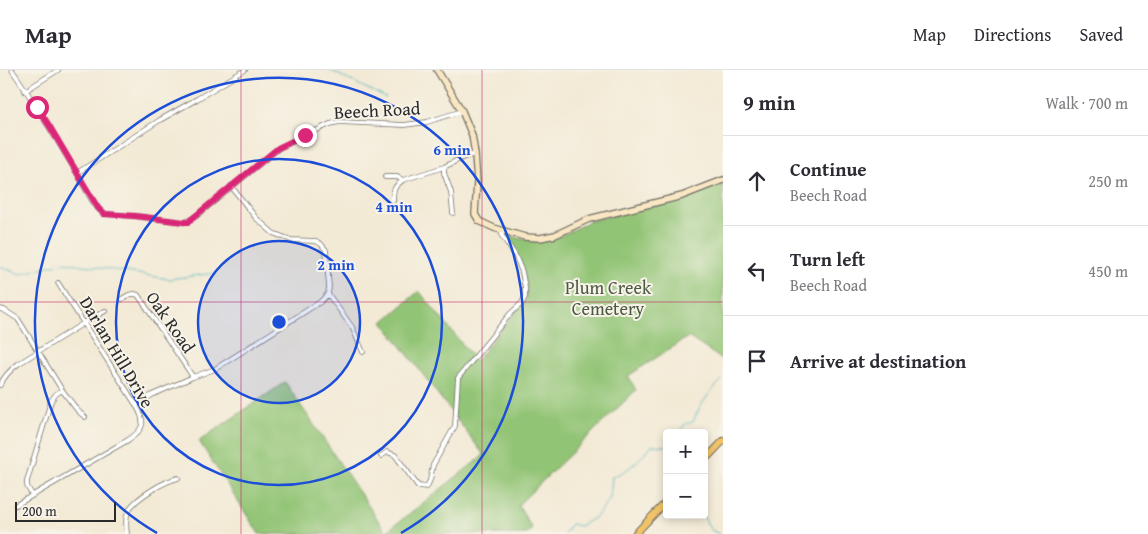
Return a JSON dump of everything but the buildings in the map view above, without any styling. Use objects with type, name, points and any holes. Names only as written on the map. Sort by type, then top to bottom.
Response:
[{"type":"main road","points":[[708,457],[723,441]]},
{"type":"main road","points":[[635,534],[663,505]]},
{"type":"street","name":"Beech Road","points":[[12,70],[50,127],[98,208],[104,214],[184,222],[188,222],[195,217],[278,148],[336,122],[416,124],[462,111]]},
{"type":"street","points":[[25,90],[58,70]]},
{"type":"street","points":[[77,173],[160,120],[244,70]]},
{"type":"street","points":[[437,70],[462,111],[472,135],[476,154],[476,214],[479,221],[483,223],[524,237],[540,238],[555,235],[589,219],[682,196],[723,180]]},
{"type":"street","points":[[393,201],[394,188],[403,180],[444,167],[464,157],[476,154]]},
{"type":"street","points":[[444,167],[444,173],[451,192],[453,213]]},
{"type":"street","points":[[385,177],[397,177],[403,180]]},
{"type":"street","points":[[136,405],[193,377],[214,369],[320,302],[328,294],[326,250],[316,241],[292,240],[273,233],[256,218],[232,186]]},
{"type":"street","points":[[381,456],[387,452],[395,455],[418,486],[427,487],[433,465],[455,426],[458,378],[510,314],[522,303],[525,297],[522,272],[515,255],[502,236],[502,230]]},
{"type":"street","name":"Darlan Hill Drive","points":[[16,505],[138,434],[142,427],[142,417],[136,405],[58,283]]},
{"type":"street","name":"Oak Road","points":[[122,299],[130,294],[138,295],[193,377]]},
{"type":"street","points":[[328,294],[352,327],[364,352]]},
{"type":"street","points":[[0,309],[18,319],[62,390],[78,412],[85,417]]},
{"type":"street","points":[[0,385],[9,371],[105,311]]},
{"type":"street","points":[[32,495],[27,486],[30,471],[51,402],[56,394],[62,390]]},
{"type":"street","points":[[127,534],[127,514],[135,502],[168,480],[178,478]]},
{"type":"green space","name":"Plum Creek Cemetery","points":[[723,183],[723,360],[688,337],[628,376],[636,390],[518,505],[532,529],[527,534],[259,534],[199,441],[285,382],[386,532],[484,455],[383,322],[419,291],[476,361],[526,300],[527,287],[523,271],[506,234],[535,241],[551,239],[590,221],[674,201]]},
{"type":"waterway","points":[[329,70],[386,98]]},
{"type":"waterway","points":[[0,266],[20,274],[64,262],[169,279],[215,273]]},
{"type":"waterway","points":[[682,429],[685,424],[693,422],[705,399],[723,379]]},
{"type":"waterway","points":[[564,534],[571,524],[580,526],[597,516],[610,498],[612,477],[629,468],[652,445],[663,446]]},
{"type":"waterway","points":[[705,519],[710,529],[719,534]]},
{"type":"route","points":[[37,107],[98,208],[104,214],[188,222],[278,148],[305,135]]}]
